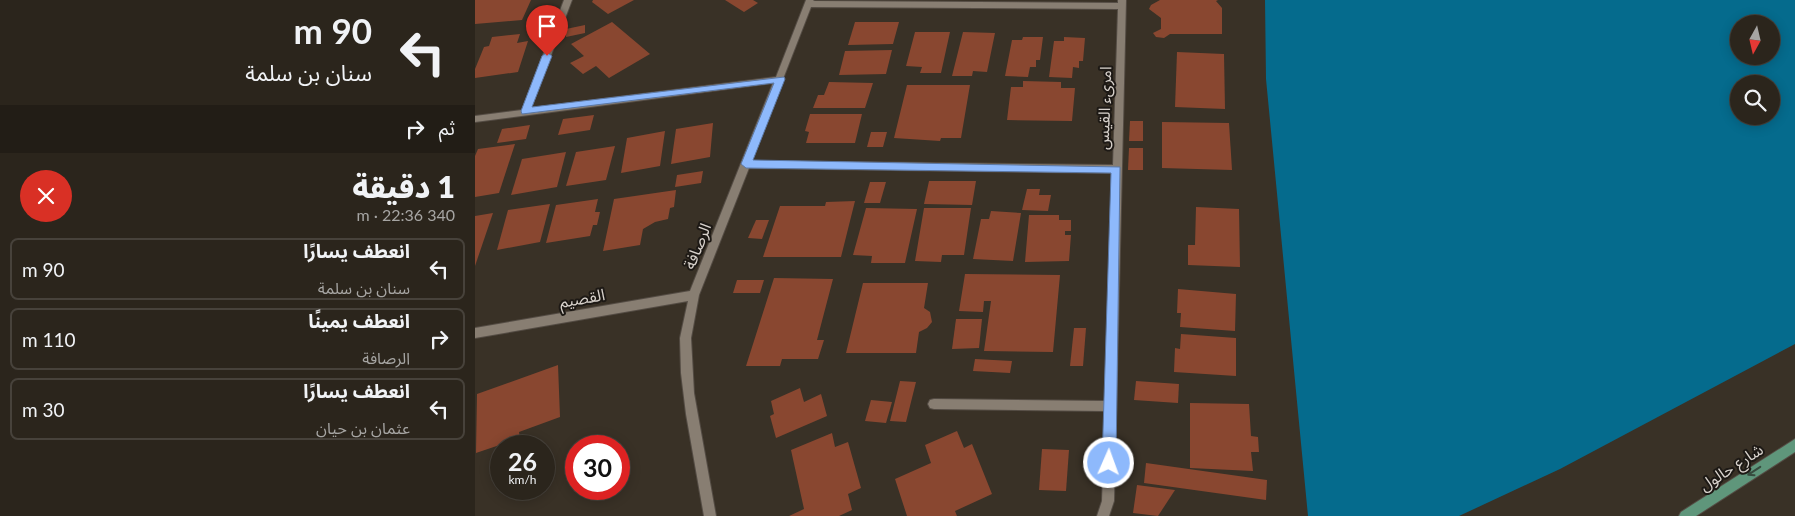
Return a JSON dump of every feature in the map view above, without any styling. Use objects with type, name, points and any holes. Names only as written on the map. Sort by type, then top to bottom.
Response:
[{"type":"main road","name":"شارع حالول","points":[[1685,516],[1795,445]]},
{"type":"street","points":[[526,111],[568,0]]},
{"type":"street","points":[[810,2],[1122,3]]},
{"type":"street","name":"الرصافة","points":[[710,516],[689,393],[685,351],[694,295],[810,2]]},
{"type":"street","name":"امرىء القيس","points":[[1103,516],[1108,501],[1122,3]]},
{"type":"street","points":[[475,118],[780,79]]},
{"type":"street","points":[[746,164],[1117,169]]},
{"type":"street","name":"القصيم","points":[[475,332],[694,295]]},
{"type":"street","points":[[934,404],[1111,406]]},
{"type":"water","points":[[1265,0],[1795,0],[1795,344],[1560,469],[1459,516],[1308,516],[1266,79]]},
{"type":"building","points":[[475,0],[531,0],[522,20],[475,24]]},
{"type":"building","points":[[593,0],[634,0],[608,14],[592,2]]},
{"type":"building","points":[[725,0],[753,0],[758,3],[744,12]]},
{"type":"building","points":[[1160,0],[1218,0],[1216,1],[1222,8],[1222,34],[1170,34],[1164,38],[1156,37],[1153,33],[1161,29],[1161,18],[1149,9],[1151,5]]},
{"type":"building","points":[[612,22],[650,54],[609,78],[596,66],[583,74],[570,63],[584,56],[571,44]]},
{"type":"building","points":[[855,22],[899,22],[893,44],[848,45]]},
{"type":"building","points":[[585,25],[585,33],[566,37],[566,29]]},
{"type":"building","points":[[915,32],[950,32],[941,73],[920,73],[922,67],[906,66]]},
{"type":"building","points":[[963,32],[995,33],[987,72],[973,71],[972,76],[952,76]]},
{"type":"building","points":[[520,34],[517,43],[528,41],[518,72],[475,78],[475,69],[484,47],[489,46],[492,37]]},
{"type":"building","points":[[1023,37],[1043,37],[1040,60],[1036,60],[1036,67],[1030,67],[1028,77],[1005,76],[1012,40],[1022,40]]},
{"type":"building","points":[[1064,37],[1085,38],[1083,61],[1079,61],[1079,68],[1073,67],[1072,78],[1049,77],[1054,41],[1064,41]]},
{"type":"building","points":[[892,50],[886,74],[839,75],[845,51]]},
{"type":"building","points":[[1177,52],[1224,54],[1225,109],[1175,107]]},
{"type":"building","points":[[1023,81],[1061,82],[1061,88],[1075,88],[1072,121],[1007,120],[1011,87],[1023,87]]},
{"type":"building","points":[[829,82],[873,83],[865,108],[813,108],[818,95],[824,95]]},
{"type":"building","points":[[907,85],[970,85],[961,138],[941,138],[940,141],[894,138]]},
{"type":"building","points":[[810,114],[862,114],[855,143],[806,143],[809,132],[805,131]]},
{"type":"building","points":[[594,115],[590,130],[558,135],[563,119]]},
{"type":"building","points":[[1130,121],[1143,121],[1143,141],[1129,141]]},
{"type":"building","points":[[1162,122],[1229,123],[1232,170],[1162,168]]},
{"type":"building","points":[[713,123],[710,157],[671,164],[676,129]]},
{"type":"building","points":[[530,125],[526,139],[497,143],[502,129]]},
{"type":"building","points":[[665,131],[660,166],[621,173],[627,138]]},
{"type":"building","points":[[871,132],[887,132],[883,147],[867,147]]},
{"type":"building","points":[[515,144],[499,193],[475,197],[475,156],[478,149]]},
{"type":"building","points":[[615,146],[606,180],[566,186],[576,152]]},
{"type":"building","points":[[1129,148],[1143,148],[1143,170],[1128,170]]},
{"type":"building","points":[[566,152],[557,187],[511,195],[522,159]]},
{"type":"building","points":[[703,171],[701,183],[675,187],[677,175]]},
{"type":"building","points":[[929,181],[976,181],[972,205],[924,204]]},
{"type":"building","points":[[870,182],[886,182],[880,203],[864,203]]},
{"type":"building","points":[[1027,189],[1040,189],[1039,195],[1051,195],[1048,211],[1022,210]]},
{"type":"building","points":[[676,190],[674,207],[670,208],[668,219],[655,222],[643,229],[640,245],[603,251],[614,199]]},
{"type":"building","points":[[598,199],[595,212],[600,212],[597,225],[593,225],[590,236],[546,243],[556,205]]},
{"type":"building","points":[[855,201],[841,257],[763,257],[780,206],[825,206],[826,202]]},
{"type":"building","points":[[550,204],[540,242],[497,250],[508,210]]},
{"type":"building","points":[[1196,207],[1239,209],[1240,267],[1188,265],[1188,245],[1195,245]]},
{"type":"building","points":[[866,208],[917,209],[905,263],[871,263],[872,256],[853,255]]},
{"type":"building","points":[[924,208],[971,208],[964,255],[942,255],[941,262],[915,261]]},
{"type":"building","points":[[991,211],[1021,213],[1013,261],[973,259],[981,219],[989,219]]},
{"type":"building","points":[[493,213],[475,266],[475,216]]},
{"type":"building","points":[[1029,215],[1059,215],[1059,220],[1071,220],[1071,231],[1065,231],[1065,235],[1071,235],[1069,261],[1025,262]]},
{"type":"building","points":[[756,220],[769,220],[762,239],[748,238]]},
{"type":"building","points":[[965,274],[1060,275],[1053,352],[984,351],[991,301],[984,301],[983,312],[959,311]]},
{"type":"building","points":[[774,278],[833,279],[817,340],[824,340],[818,359],[782,359],[780,366],[746,366]]},
{"type":"building","points":[[737,280],[764,280],[760,293],[733,293]]},
{"type":"building","points":[[863,283],[928,283],[924,308],[930,312],[932,322],[927,328],[919,332],[916,353],[846,353]]},
{"type":"building","points":[[1178,289],[1236,294],[1235,331],[1180,327],[1181,313],[1177,313]]},
{"type":"building","points":[[956,319],[982,319],[979,348],[952,349]]},
{"type":"building","points":[[1074,328],[1086,328],[1083,366],[1070,366]]},
{"type":"building","points":[[1181,334],[1236,338],[1236,376],[1174,372],[1175,348],[1180,349]]},
{"type":"building","points":[[975,359],[1012,361],[1010,373],[973,371]]},
{"type":"building","points":[[558,365],[560,417],[519,432],[520,435],[490,435],[490,448],[476,453],[477,394]]},
{"type":"building","points":[[900,381],[916,382],[906,422],[890,421]]},
{"type":"building","points":[[1136,381],[1179,384],[1178,403],[1134,400]]},
{"type":"building","points":[[800,388],[804,402],[821,394],[827,416],[776,438],[770,416],[774,414],[771,401]]},
{"type":"building","points":[[871,400],[892,402],[886,423],[865,421]]},
{"type":"building","points":[[1190,403],[1249,404],[1251,436],[1258,437],[1259,452],[1251,452],[1253,471],[1190,468]]},
{"type":"building","points":[[957,431],[964,448],[972,444],[992,494],[955,511],[957,516],[907,516],[895,479],[931,463],[925,445]]},
{"type":"building","points":[[832,433],[835,447],[848,442],[861,488],[848,494],[852,510],[839,516],[789,516],[804,509],[791,450]]},
{"type":"building","points":[[1042,449],[1069,450],[1066,491],[1039,490]]},
{"type":"building","points":[[1146,463],[1267,480],[1266,500],[1144,483]]},
{"type":"building","points":[[1137,485],[1175,490],[1158,516],[1133,513]]},
{"type":"route","points":[[547,56],[526,111],[780,79],[746,164],[1117,169],[1109,463]]}]
